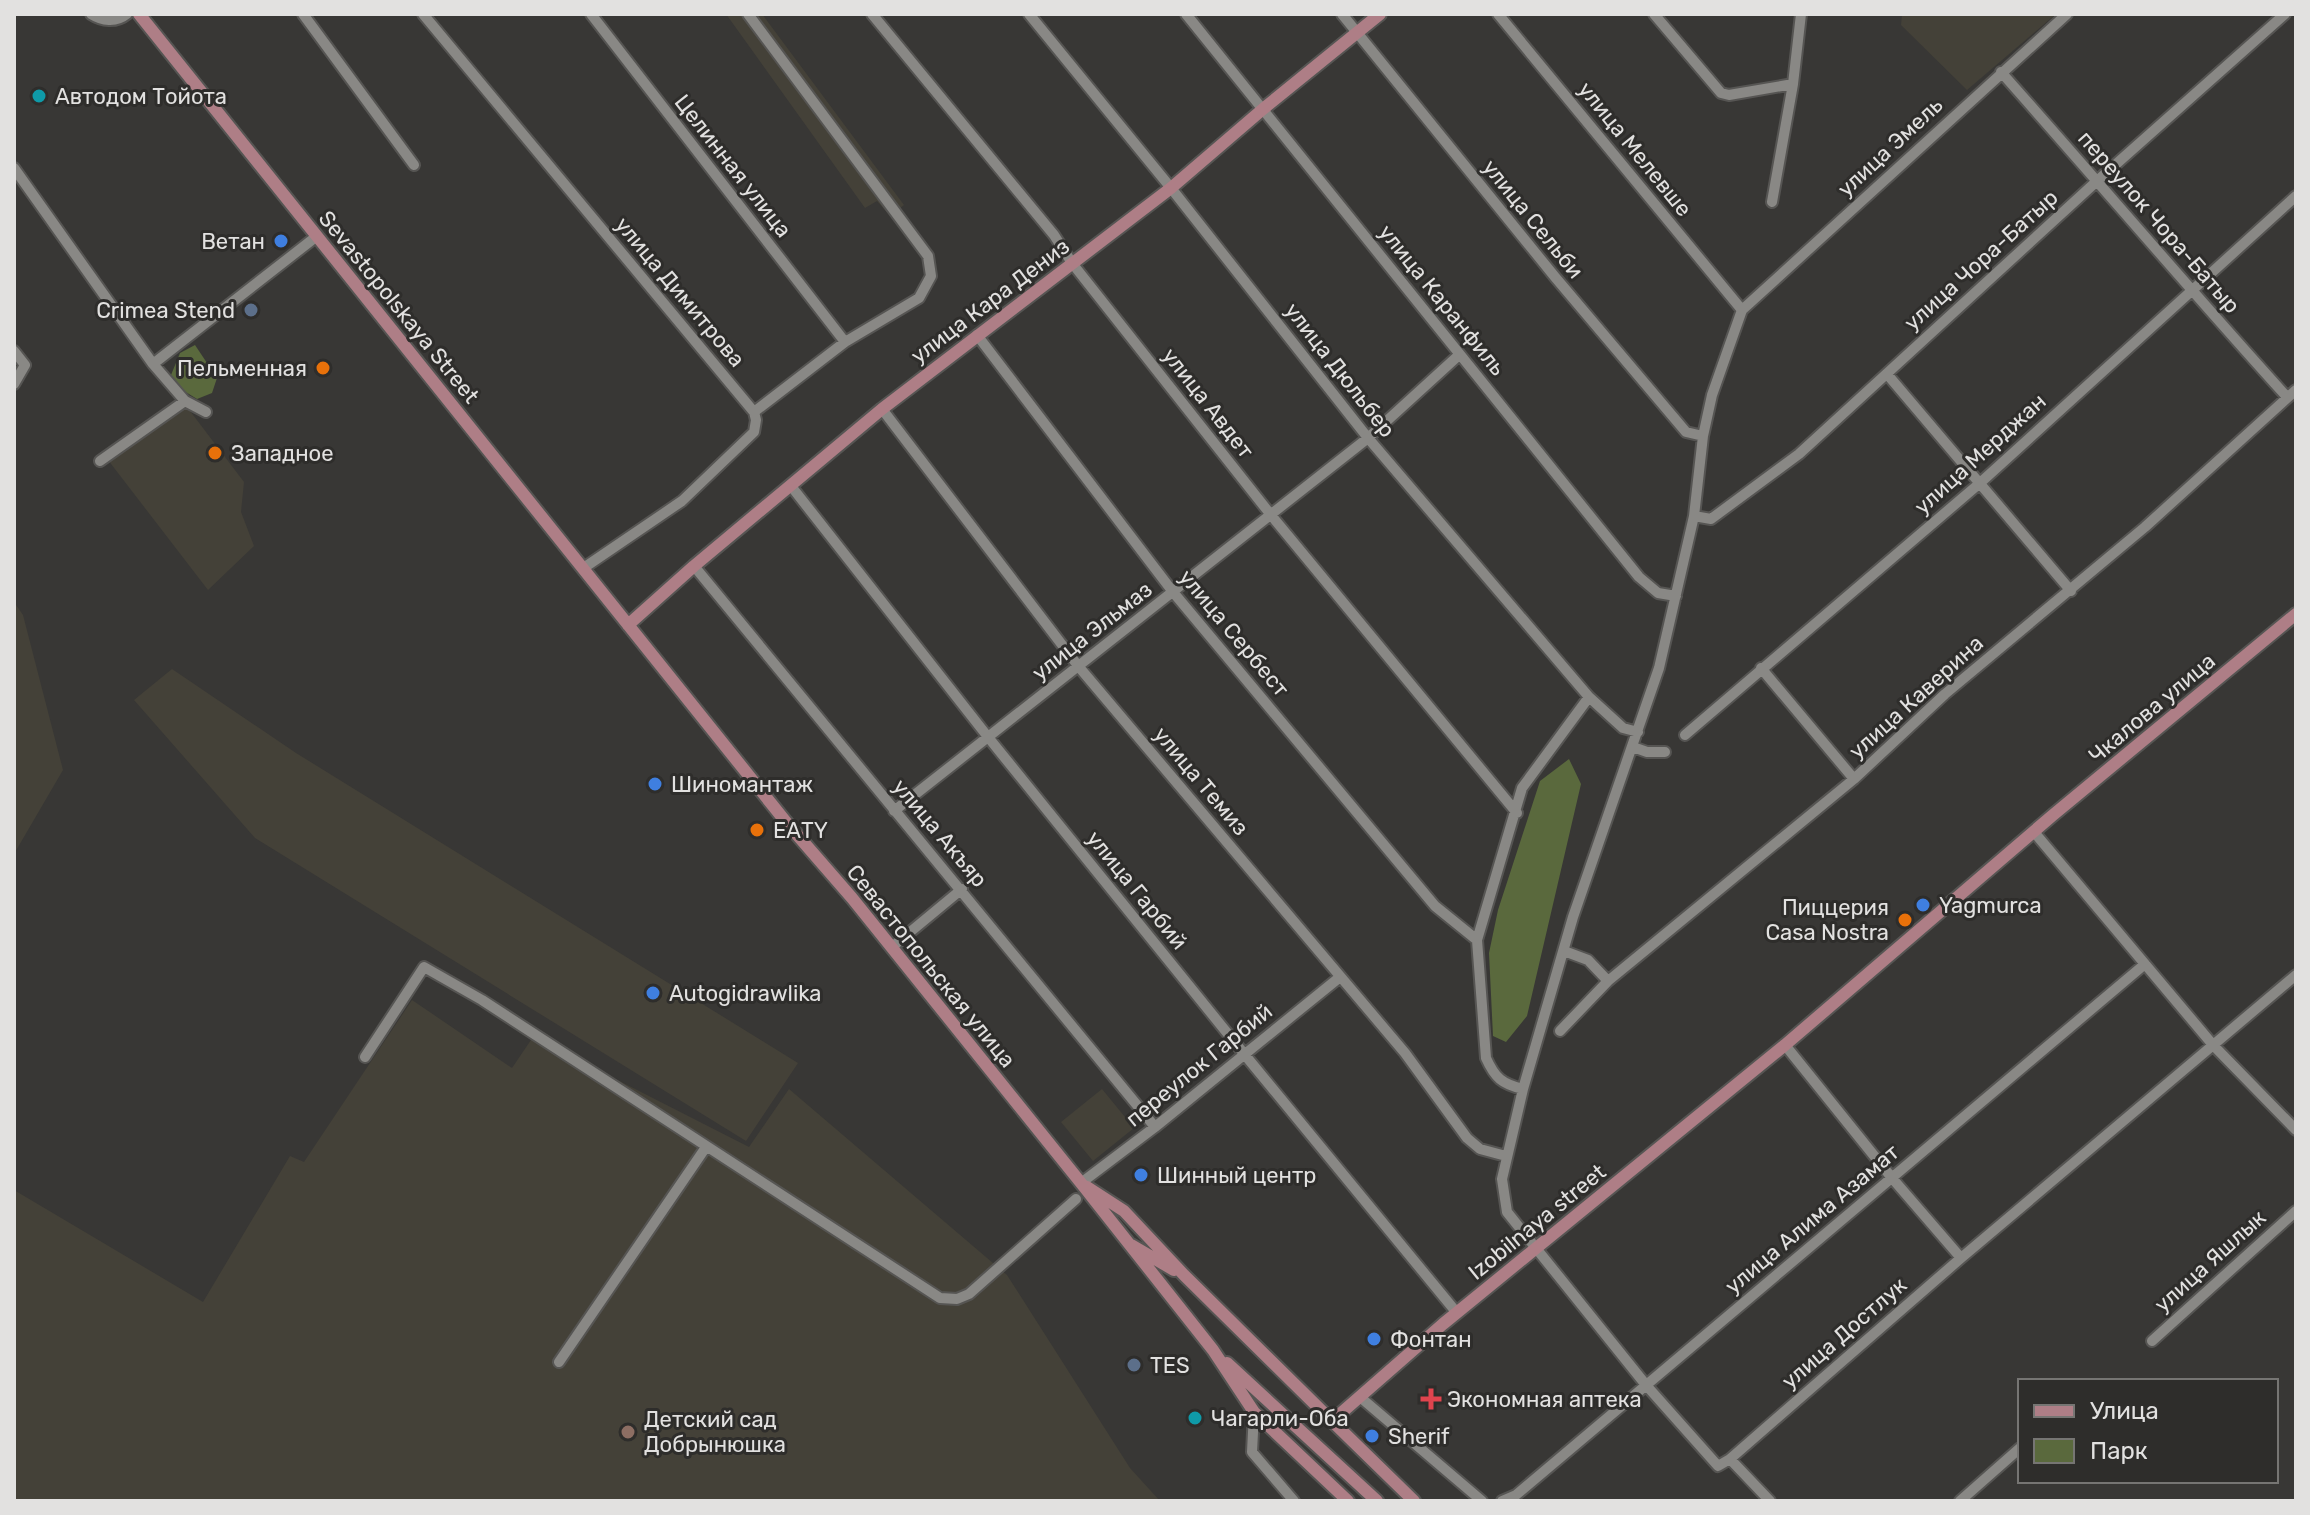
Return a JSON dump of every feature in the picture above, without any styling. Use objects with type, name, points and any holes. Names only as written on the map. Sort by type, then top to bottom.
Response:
[{"type":"main road","name":"Sevastopolskaya Street","points":[[139,14],[585,567],[628,625]]},
{"type":"main road","name":"улица Кара Дениз","points":[[628,625],[882,409],[1171,188],[1380,14]]},
{"type":"main road","name":"Чкалова улица","points":[[2034,832],[2296,614]]},
{"type":"main road","name":"Севастопольская улица","points":[[628,625],[786,822],[892,947],[1213,1350]]},
{"type":"main road","name":"Izobilnaya street","points":[[1332,1421],[1457,1313],[1785,1045],[2034,832]]},
{"type":"main road","points":[[1081,1183],[1124,1211],[1184,1275],[1414,1501]]},
{"type":"main road","points":[[1123,1239],[1184,1275]]},
{"type":"main road","points":[[1213,1350],[1254,1412],[1348,1501]]},
{"type":"main road","points":[[1213,1350],[1377,1501]]},
{"type":"main road","points":[[1300,1390],[1321,1403],[1338,1406],[1360,1397]]},
{"type":"main road","points":[[1357,1447],[1347,1421],[1360,1397]]},
{"type":"street","points":[[91,14],[109,21],[127,14]]},
{"type":"street","points":[[303,14],[414,165]]},
{"type":"street","name":"улица Димитрова","points":[[423,14],[754,412]]},
{"type":"street","name":"Целинная улица","points":[[591,14],[845,342]]},
{"type":"street","points":[[585,567],[682,501],[754,432],[754,412],[845,342],[919,298],[931,276],[928,256],[748,14]]},
{"type":"street","name":"улица Авдет","points":[[872,14],[1054,235],[1072,263],[1271,515],[1517,813]]},
{"type":"street","name":"улица Дюльбер","points":[[1029,14],[1368,438],[1589,697],[1623,728],[1638,732]]},
{"type":"street","name":"улица Каранфиль","points":[[1186,14],[1639,577],[1658,593],[1676,596]]},
{"type":"street","name":"улица Сельби","points":[[1342,14],[1555,277],[1686,432],[1703,436]]},
{"type":"street","name":"улица Мелевше","points":[[1498,14],[1742,310]]},
{"type":"street","points":[[1654,14],[1721,93],[1729,95],[1793,84]]},
{"type":"street","points":[[1772,202],[1793,84],[1801,14]]},
{"type":"street","name":"улица Эмель","points":[[1742,310],[2067,14]]},
{"type":"street","name":"улица Чора-Батыр","points":[[1694,516],[1711,519],[1799,454],[2285,14]]},
{"type":"street","name":"переулок Чора-Батыр","points":[[2001,72],[2148,237],[2191,291],[2292,393]]},
{"type":"street","points":[[14,168],[153,364],[185,401],[206,412]]},
{"type":"street","name":"улица Мерджан","points":[[1685,735],[1980,483],[2296,196]]},
{"type":"street","points":[[153,364],[317,236]]},
{"type":"street","points":[[1742,310],[1712,395],[1703,436],[1694,516],[1659,668],[1564,951],[1523,1089],[1502,1179],[1507,1212],[1646,1385],[1718,1466],[1730,1459],[1770,1501]]},
{"type":"street","name":"улица Сербест","points":[[977,335],[1173,592],[1435,906],[1477,940]]},
{"type":"street","points":[[14,351],[25,365],[14,384]]},
{"type":"street","name":"улица Эльмаз","points":[[894,811],[1368,438],[1459,355]]},
{"type":"street","points":[[1887,374],[2071,591]]},
{"type":"street","name":"улица Каверина","points":[[1560,1031],[1608,981],[1854,779],[1945,694],[2145,527],[2292,393]]},
{"type":"street","points":[[100,461],[185,401]]},
{"type":"street","name":"улица Темиз","points":[[882,409],[1079,667],[1405,1053],[1467,1138],[1480,1149],[1506,1156]]},
{"type":"street","name":"улица Гарбий","points":[[791,486],[988,737],[1457,1313]]},
{"type":"street","name":"улица Акъяр","points":[[694,566],[1155,1127]]},
{"type":"street","points":[[1761,668],[1854,779]]},
{"type":"street","points":[[1523,1089],[1504,1084],[1494,1076],[1486,1058],[1477,940],[1522,788],[1589,697]]},
{"type":"street","points":[[1633,747],[1647,752],[1665,752]]},
{"type":"street","points":[[2034,832],[2213,1045],[2296,1130]]},
{"type":"street","points":[[892,947],[962,889]]},
{"type":"street","points":[[1564,951],[1588,960],[1608,981]]},
{"type":"street","name":"улица Алима Азамат","points":[[1502,1501],[1516,1495],[2145,964]]},
{"type":"street","points":[[365,1057],[424,967],[482,1000],[940,1298],[957,1299],[969,1294],[1076,1199]]},
{"type":"street","name":"улица Достлук","points":[[1730,1459],[1961,1258],[2296,975]]},
{"type":"street","name":"переулок Гарбий","points":[[1081,1183],[1340,977]]},
{"type":"street","points":[[1785,1045],[1961,1258]]},
{"type":"street","points":[[559,1362],[704,1150]]},
{"type":"street","name":"улица Яшлык","points":[[2152,1341],[2296,1211]]},
{"type":"street","points":[[1360,1397],[1482,1501]]},
{"type":"street","points":[[1254,1412],[1252,1449],[1294,1501]]},
{"type":"street","points":[[1960,1501],[2018,1450]]},
{"type":"shaded area","points":[[726,14],[762,14],[904,205],[890,216],[877,201],[865,208]]},
{"type":"shaded area","points":[[1902,14],[2056,14],[1967,90],[1901,25]]},
{"type":"shaded area","points":[[187,407],[244,482],[241,512],[254,546],[208,590],[108,460]]},
{"type":"shaded area","points":[[14,602],[23,615],[63,770],[14,854]]},
{"type":"shaded area","points":[[172,669],[296,753],[798,1063],[746,1141],[255,838],[134,700]]},
{"type":"shaded area","points":[[412,1000],[512,1068],[533,1037],[749,1147],[789,1089],[1007,1275],[1130,1468],[1160,1501],[14,1501],[14,1190],[203,1302],[290,1156],[304,1162]]},
{"type":"shaded area","points":[[1102,1089],[1134,1128],[1093,1161],[1061,1122]]},
{"type":"green space","points":[[195,345],[217,378],[212,393],[197,399],[184,391],[171,375],[180,353]]},
{"type":"green space","points":[[1569,759],[1581,784],[1527,1016],[1506,1042],[1493,1036],[1489,953],[1498,910],[1540,781]]},
{"type":"place","name":"Автодом Тойота","points":[[39,96]]},
{"type":"place","name":"Ветан","points":[[281,241]]},
{"type":"place","name":"Crimea Stend","points":[[251,310]]},
{"type":"place","name":"Пельменная","points":[[323,368]]},
{"type":"place","name":"Западное","points":[[215,453]]},
{"type":"place","name":"Шиномантаж","points":[[655,784]]},
{"type":"place","name":"EАTY","points":[[757,830]]},
{"type":"place","name":"Yagmurca","points":[[1923,905]]},
{"type":"place","name":"Пиццерия Casa Nostra","points":[[1905,920]]},
{"type":"place","name":"Autogidrawlika","points":[[653,993]]},
{"type":"place","name":"Шинный центр","points":[[1141,1175]]},
{"type":"place","name":"Фонтан","points":[[1374,1339]]},
{"type":"place","name":"TES","points":[[1134,1365]]},
{"type":"place","name":"Экономная аптека","points":[[1431,1399]]},
{"type":"place","name":"Чагарли-Оба","points":[[1195,1418]]},
{"type":"place","name":"Детский сад Добрынюшка","points":[[628,1432]]},
{"type":"place","name":"Sherif","points":[[1372,1436]]}]
